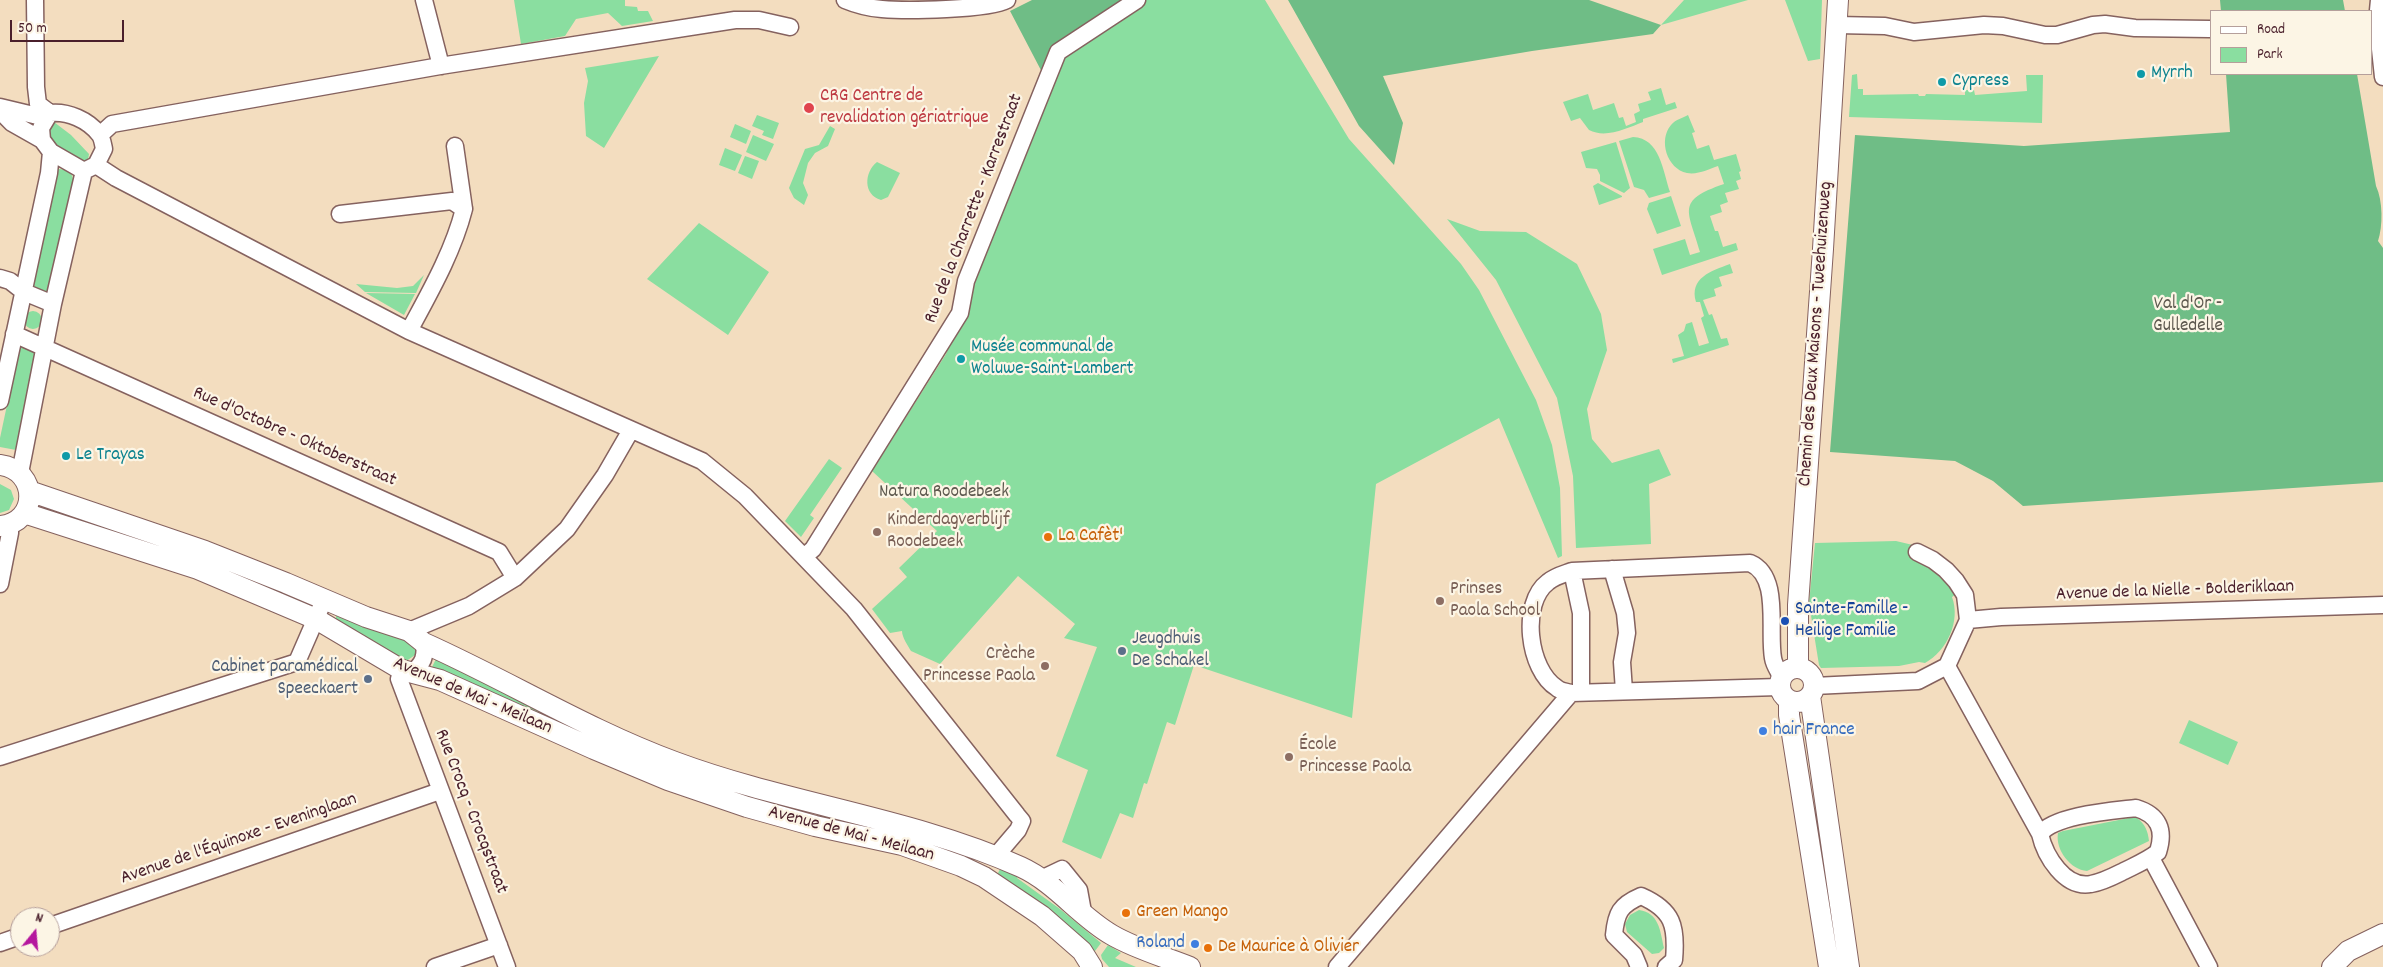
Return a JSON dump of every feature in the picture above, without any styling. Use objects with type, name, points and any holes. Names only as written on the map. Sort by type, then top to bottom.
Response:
[{"type":"street","points":[[35,0],[36,87],[38,104],[48,115]]},
{"type":"street","points":[[424,0],[441,66]]},
{"type":"street","points":[[845,0],[857,5],[882,9],[984,7],[1007,0]]},
{"type":"street","name":"Rue de la Charrette - Karrestraat","points":[[805,556],[813,549],[953,328],[960,313],[966,281],[1058,52],[1137,0]]},
{"type":"street","name":"Chemin des Deux Maisons - Tweehuizenweg","points":[[1829,967],[1789,715],[1787,683],[1798,605],[1838,0]]},
{"type":"street","points":[[2378,0],[2377,21],[2383,78]]},
{"type":"street","points":[[100,135],[112,124],[441,66],[735,20],[759,20],[790,27]]},
{"type":"street","points":[[1837,25],[1885,26],[1914,32],[1984,24],[2051,35],[2105,24],[2135,28],[2210,29]]},
{"type":"street","points":[[0,107],[48,115],[62,111],[75,116],[100,135],[104,149],[90,168],[53,304],[46,348],[20,473]]},
{"type":"street","points":[[0,111],[12,124],[46,146],[90,168],[116,178],[409,331],[702,462],[745,496],[805,556],[870,629],[1022,821],[1018,830],[995,857],[984,876]]},
{"type":"street","points":[[0,401],[49,173],[42,128],[48,115]]},
{"type":"street","points":[[409,331],[430,294],[459,226],[464,209],[455,146]]},
{"type":"street","points":[[340,214],[452,201],[464,209]]},
{"type":"street","points":[[0,278],[10,281],[24,292],[53,304]]},
{"type":"street","name":"Rue d'Octobre - Oktoberstraat","points":[[14,334],[499,552],[515,578]]},
{"type":"street","points":[[408,671],[422,664],[426,654],[417,637],[515,578],[567,529],[605,474],[631,430]]},
{"type":"street","points":[[0,465],[14,468],[20,473],[26,481],[29,491],[29,498],[11,521],[0,584]]},
{"type":"street","name":"Avenue de Mai - Meilaan","points":[[29,491],[202,560],[324,600],[417,637],[600,731],[672,771],[747,807],[815,826],[902,845],[984,876],[1042,916],[1082,951],[1092,967]]},
{"type":"street","name":"Avenue de Mai - Meilaan","points":[[11,521],[202,560],[316,619],[408,671],[440,680],[594,749],[672,771],[905,826],[1022,867],[1041,879],[1112,935],[1190,967]]},
{"type":"street","points":[[1849,967],[1812,691],[1810,674],[1787,683],[1624,692],[1576,693],[1557,688],[1542,671],[1532,650],[1530,632],[1535,599],[1547,582],[1572,571],[1750,563],[1765,575],[1769,585],[1773,656],[1787,683],[1800,702],[1812,691],[1918,681],[1947,666],[1968,620],[1965,595],[1956,581],[1933,560],[1917,552]]},
{"type":"street","points":[[1612,569],[1625,613],[1627,633],[1622,662],[1624,692]]},
{"type":"street","points":[[1337,967],[1576,693],[1581,613],[1572,571]]},
{"type":"street","points":[[0,757],[297,662],[324,600]]},
{"type":"street","name":"Avenue de la Nielle - Bolderiklaan","points":[[1968,620],[2020,616],[2383,605]]},
{"type":"street","points":[[1947,666],[2040,834],[2042,842],[2054,864],[2066,877],[2077,883],[2090,884],[2106,880],[2151,858],[2158,852],[2162,831],[2156,820],[2146,811],[2136,808],[2067,819],[2046,826],[2040,834]]},
{"type":"street","name":"Rue Crocq - Crocqstraat","points":[[408,671],[399,679],[507,967]]},
{"type":"street","name":"Avenue de l'Équinoxe - Eveninglaan","points":[[60,923],[440,791]]},
{"type":"street","points":[[2151,858],[2209,967]]},
{"type":"street","points":[[1041,879],[1062,869],[1079,890],[1083,912]]},
{"type":"street","points":[[1639,967],[1634,955],[1614,935],[1616,916],[1628,901],[1641,896],[1656,902],[1672,920],[1675,943],[1674,960],[1666,967]]},
{"type":"street","points":[[2332,967],[2348,951],[2383,934]]},
{"type":"street","points":[[435,967],[499,945]]},
{"type":"green space","points":[[514,0],[625,0],[625,6],[637,7],[638,11],[648,11],[653,21],[622,26],[608,13],[576,19],[565,36],[521,44]]},
{"type":"green space","points":[[1032,0],[1129,0],[1052,52],[1044,76],[1010,11]]},
{"type":"green space","name":"Natura Roodebeek","points":[[1145,0],[1265,0],[1349,139],[1461,264],[1479,290],[1536,400],[1552,445],[1560,488],[1562,556],[1558,558],[1499,418],[1376,484],[1352,718],[1194,665],[1175,725],[1167,722],[1147,784],[1144,783],[1133,818],[1120,813],[1101,859],[1062,842],[1088,770],[1056,756],[1097,647],[1064,638],[1075,624],[1018,576],[940,664],[911,651],[902,631],[890,633],[872,609],[907,577],[899,568],[937,531],[872,471],[946,354],[972,283],[1063,57]]},
{"type":"green space","points":[[1288,0],[1589,0],[1661,25],[1653,34],[1532,51],[1383,76],[1403,123],[1394,165],[1359,126]]},
{"type":"green space","points":[[1684,0],[1748,0],[1661,25]]},
{"type":"green space","points":[[1785,0],[1822,0],[1820,59],[1808,61]]},
{"type":"green space","points":[[2220,0],[2343,0],[2345,10],[2221,10]]},
{"type":"green space","points":[[659,56],[604,148],[586,136],[584,103],[588,81],[585,68]]},
{"type":"green space","points":[[1857,74],[1858,89],[1863,89],[1863,95],[1918,94],[1919,96],[1925,96],[1926,94],[1965,95],[1965,90],[1974,90],[1975,95],[2027,91],[2026,75],[2043,75],[2042,123],[1849,117],[1852,75]]},
{"type":"green space","name":"Val d'Or - Gulledelle","points":[[2226,75],[2357,75],[2381,206],[2378,241],[2383,248],[2383,482],[2023,506],[1993,481],[1955,461],[1830,452],[1855,135],[2024,146],[2230,132]]},
{"type":"green space","points":[[1661,88],[1666,105],[1675,102],[1677,108],[1643,119],[1643,122],[1630,127],[1609,133],[1589,130],[1580,118],[1571,121],[1563,102],[1588,94],[1593,110],[1614,103],[1619,118],[1623,117],[1626,126],[1636,122],[1634,114],[1640,111],[1638,104],[1651,100],[1648,92]]},
{"type":"green space","points":[[757,115],[779,123],[773,139],[762,135],[764,131],[752,126]]},
{"type":"green space","points":[[1688,115],[1695,132],[1692,133],[1697,149],[1709,145],[1714,160],[1736,154],[1741,171],[1739,172],[1741,179],[1736,181],[1739,189],[1725,193],[1728,202],[1720,205],[1722,212],[1710,216],[1715,231],[1718,231],[1723,247],[1736,243],[1738,250],[1662,275],[1653,249],[1685,239],[1690,255],[1700,252],[1689,209],[1692,202],[1698,196],[1724,184],[1718,166],[1699,172],[1687,173],[1674,166],[1670,160],[1665,146],[1667,131],[1675,121]]},
{"type":"green space","points":[[54,122],[71,135],[89,154],[88,160],[82,161],[55,145],[48,126]]},
{"type":"green space","points":[[735,124],[751,131],[746,144],[730,137]]},
{"type":"green space","points":[[830,126],[835,129],[828,146],[815,153],[808,163],[803,183],[808,195],[804,205],[794,198],[789,188],[805,149],[819,145]]},
{"type":"green space","points":[[753,135],[774,144],[766,161],[746,152]]},
{"type":"green space","points":[[1633,137],[1642,139],[1655,149],[1670,192],[1649,198],[1644,190],[1634,187],[1619,141]]},
{"type":"green space","points":[[1616,142],[1630,188],[1624,193],[1600,181],[1597,169],[1586,168],[1581,152]]},
{"type":"green space","points":[[725,148],[742,155],[735,171],[719,165]]},
{"type":"green space","points":[[745,156],[759,161],[752,179],[738,173]]},
{"type":"green space","points":[[877,162],[900,173],[888,197],[881,200],[871,193],[867,183],[870,171]]},
{"type":"green space","points":[[58,169],[70,172],[73,183],[51,286],[46,293],[31,287],[53,173]]},
{"type":"green space","points":[[1598,183],[1622,197],[1599,205],[1593,186]]},
{"type":"green space","points":[[1671,196],[1681,226],[1657,234],[1647,209],[1649,203]]},
{"type":"green space","points":[[1447,219],[1480,231],[1526,232],[1577,264],[1601,314],[1607,350],[1587,409],[1592,439],[1612,463],[1659,449],[1671,475],[1649,484],[1651,544],[1576,548],[1573,476],[1557,398],[1496,280]]},
{"type":"green space","points":[[699,223],[769,272],[728,335],[647,279]]},
{"type":"green space","points":[[1730,264],[1733,273],[1719,277],[1722,286],[1714,289],[1716,296],[1703,300],[1709,315],[1712,314],[1721,339],[1727,338],[1729,345],[1673,363],[1672,359],[1684,356],[1678,335],[1684,331],[1686,324],[1692,322],[1699,346],[1709,343],[1701,318],[1704,316],[1700,302],[1696,302],[1696,287],[1703,277]]},
{"type":"green space","points":[[424,275],[416,293],[365,292],[356,284],[397,288],[413,286]]},
{"type":"green space","points":[[366,293],[415,294],[404,315]]},
{"type":"green space","points":[[29,311],[37,311],[42,316],[40,327],[29,329],[24,324],[24,316]]},
{"type":"green space","points":[[20,344],[38,348],[16,450],[0,447],[0,438]]},
{"type":"green space","points":[[829,459],[842,468],[810,515],[814,518],[801,537],[785,521]]},
{"type":"green space","points":[[0,484],[11,490],[14,499],[9,510],[0,513]]},
{"type":"green space","points":[[1896,541],[1917,546],[1926,563],[1946,580],[1956,594],[1952,597],[1955,616],[1946,643],[1933,658],[1925,663],[1919,662],[1899,666],[1821,668],[1809,603],[1815,543]]},
{"type":"green space","points":[[341,613],[416,645],[415,655],[405,662],[336,620],[336,616]]},
{"type":"green space","points":[[436,659],[661,760],[655,772],[431,669]]},
{"type":"green space","points":[[2189,720],[2238,742],[2228,765],[2179,743]]},
{"type":"green space","points":[[2137,818],[2144,825],[2149,841],[2087,871],[2075,867],[2065,858],[2059,846],[2058,833]]},
{"type":"green space","points":[[1000,869],[1018,875],[1017,878],[1060,909],[1101,943],[1092,955],[997,875]]},
{"type":"green space","points":[[1639,910],[1651,915],[1658,923],[1664,948],[1659,953],[1652,954],[1627,932],[1625,924],[1630,915]]},
{"type":"green space","points":[[1108,945],[1121,953],[1115,958],[1136,967],[1109,967],[1101,955]]},
{"type":"place","name":"Myrrh","points":[[2141,74]]},
{"type":"place","name":"Cypress","points":[[1942,82]]},
{"type":"place","name":"CRG Centre de revalidation gériatrique","points":[[809,108]]},
{"type":"place","name":"Musée communal de Woluwe-Saint-Lambert","points":[[961,359]]},
{"type":"place","name":"Le Trayas","points":[[66,456]]},
{"type":"place","name":"Kinderdagverblijf Roodebeek","points":[[877,532]]},
{"type":"place","name":"La Cafèt'","points":[[1048,537]]},
{"type":"place","name":"Prinses Paola School","points":[[1440,601]]},
{"type":"place","name":"Sainte-Famille - Heilige Familie","points":[[1785,621]]},
{"type":"place","name":"Jeugdhuis De Schakel","points":[[1122,651]]},
{"type":"place","name":"Crèche Princesse Paola","points":[[1045,666]]},
{"type":"place","name":"Cabinet paramédical Speeckaert","points":[[368,679]]},
{"type":"place","name":"hair France","points":[[1763,731]]},
{"type":"place","name":"École Princesse Paola","points":[[1289,757]]},
{"type":"place","name":"Green Mango","points":[[1126,913]]},
{"type":"place","name":"Roland","points":[[1195,944]]},
{"type":"place","name":"De Maurice à Olivier","points":[[1208,948]]}]
